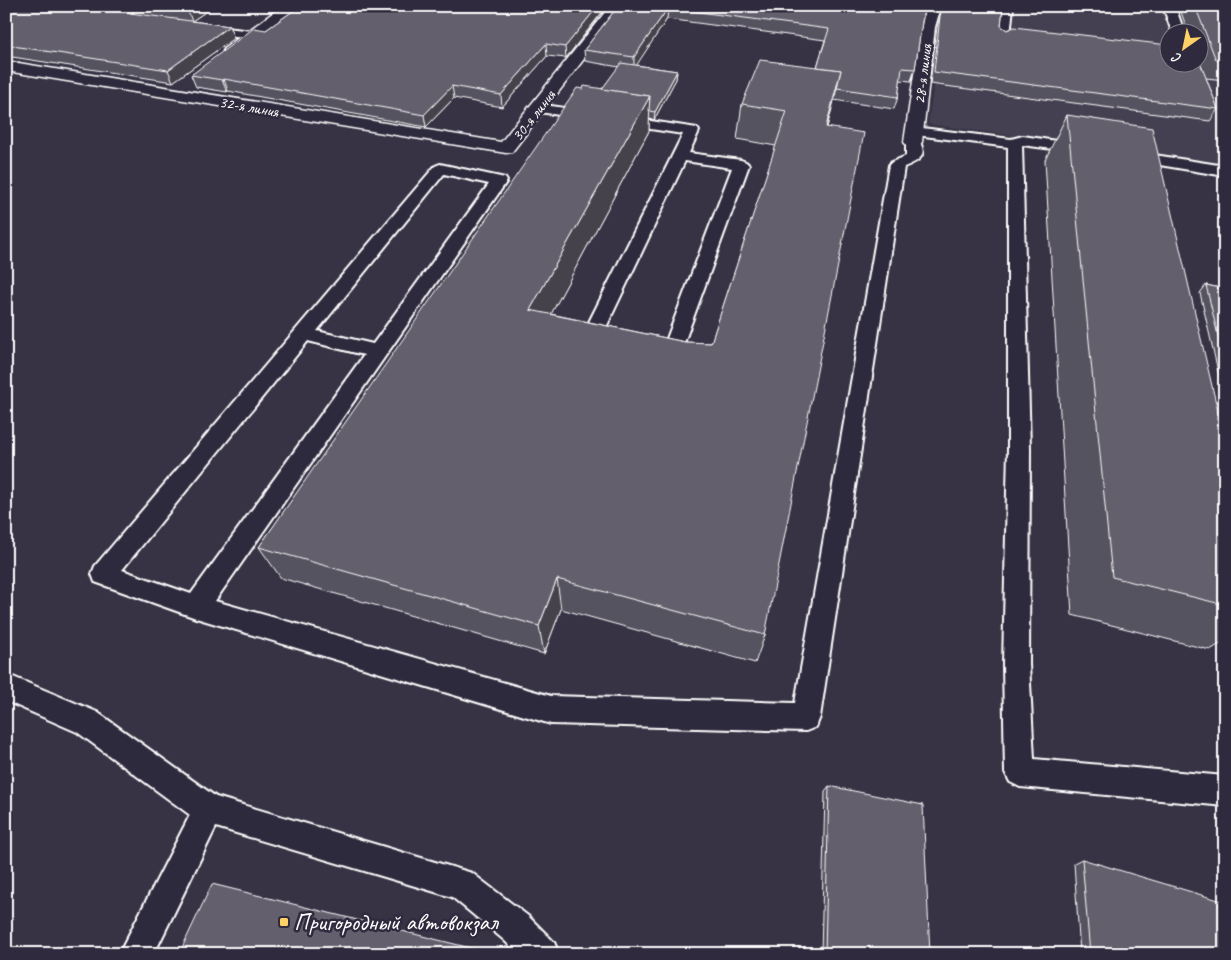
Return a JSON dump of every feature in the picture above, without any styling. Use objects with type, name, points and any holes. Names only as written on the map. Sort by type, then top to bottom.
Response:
[{"type":"street","points":[[220,58],[292,6]]},
{"type":"street","name":"30-я линия","points":[[324,119],[506,148],[618,6]]},
{"type":"street","name":"28-я линия","points":[[914,137],[928,27],[934,6]]},
{"type":"street","name":"32-я линия","points":[[15,68],[324,119]]},
{"type":"street","points":[[173,93],[189,81]]},
{"type":"lane","points":[[135,6],[117,17],[146,21]]},
{"type":"lane","points":[[1004,36],[1007,6]]},
{"type":"lane","points":[[1169,6],[1175,22]]},
{"type":"lane","points":[[184,26],[252,36]]},
{"type":"lane","points":[[538,108],[692,131],[590,340],[616,345]]},
{"type":"lane","points":[[196,606],[499,182],[440,170],[104,574],[196,606],[551,710],[806,717],[897,165],[914,158],[914,137],[1015,144],[1017,141],[1023,140],[1104,153],[1149,169],[1225,171]]},
{"type":"lane","points":[[1015,144],[1019,449],[1016,664],[1020,772],[1225,791]]},
{"type":"lane","points":[[643,351],[670,357],[741,165],[680,156]]},
{"type":"lane","points":[[304,334],[378,352]]},
{"type":"lane","points":[[6,687],[87,722],[209,810],[461,884],[516,928],[542,954]]},
{"type":"lane","points":[[136,954],[209,810]]},
{"type":"shaded area","points":[[946,6],[1225,6],[1225,165],[928,124]]},
{"type":"building","points":[[6,6],[105,6],[107,10],[229,26],[168,70],[6,45]]},
{"type":"building","points":[[165,6],[191,6],[187,9]]},
{"type":"building","points":[[300,6],[598,6],[565,47],[546,44],[501,95],[452,86],[424,115],[224,79],[191,75],[254,28],[266,30]]},
{"type":"building","points":[[618,6],[925,6],[915,69],[902,68],[898,97],[837,88],[841,70],[817,67],[829,29],[668,8],[634,57],[584,50]]},
{"type":"building","points":[[943,6],[1003,6],[1001,26],[1007,30],[1014,27],[1158,44],[1158,72],[1204,72],[1218,109],[934,72],[940,16]]},
{"type":"building","points":[[1195,6],[1225,6],[1225,61],[1216,60],[1208,39],[1208,22],[1201,22]]},
{"type":"building","points":[[760,60],[841,70],[826,127],[864,133],[765,635],[557,579],[539,626],[259,547],[577,88],[583,89],[584,86],[650,96],[530,310],[685,342],[711,343],[787,111],[742,104]]},
{"type":"building","points":[[621,63],[677,71],[655,112],[649,111],[650,96],[602,89]]},
{"type":"building","points":[[1067,115],[1152,128],[1225,442],[1225,605],[1112,577]]},
{"type":"building","points":[[1206,285],[1225,289],[1225,365]]},
{"type":"building","points":[[829,786],[923,805],[930,954],[825,954]]},
{"type":"building","points":[[1082,859],[1225,902],[1225,954],[1090,954]]},
{"type":"building","name":"Пригородный автовокзал","points":[[212,884],[495,954],[179,954]]},
{"type":"place","name":"Пригородный автовокзал","points":[[284,922]]}]
